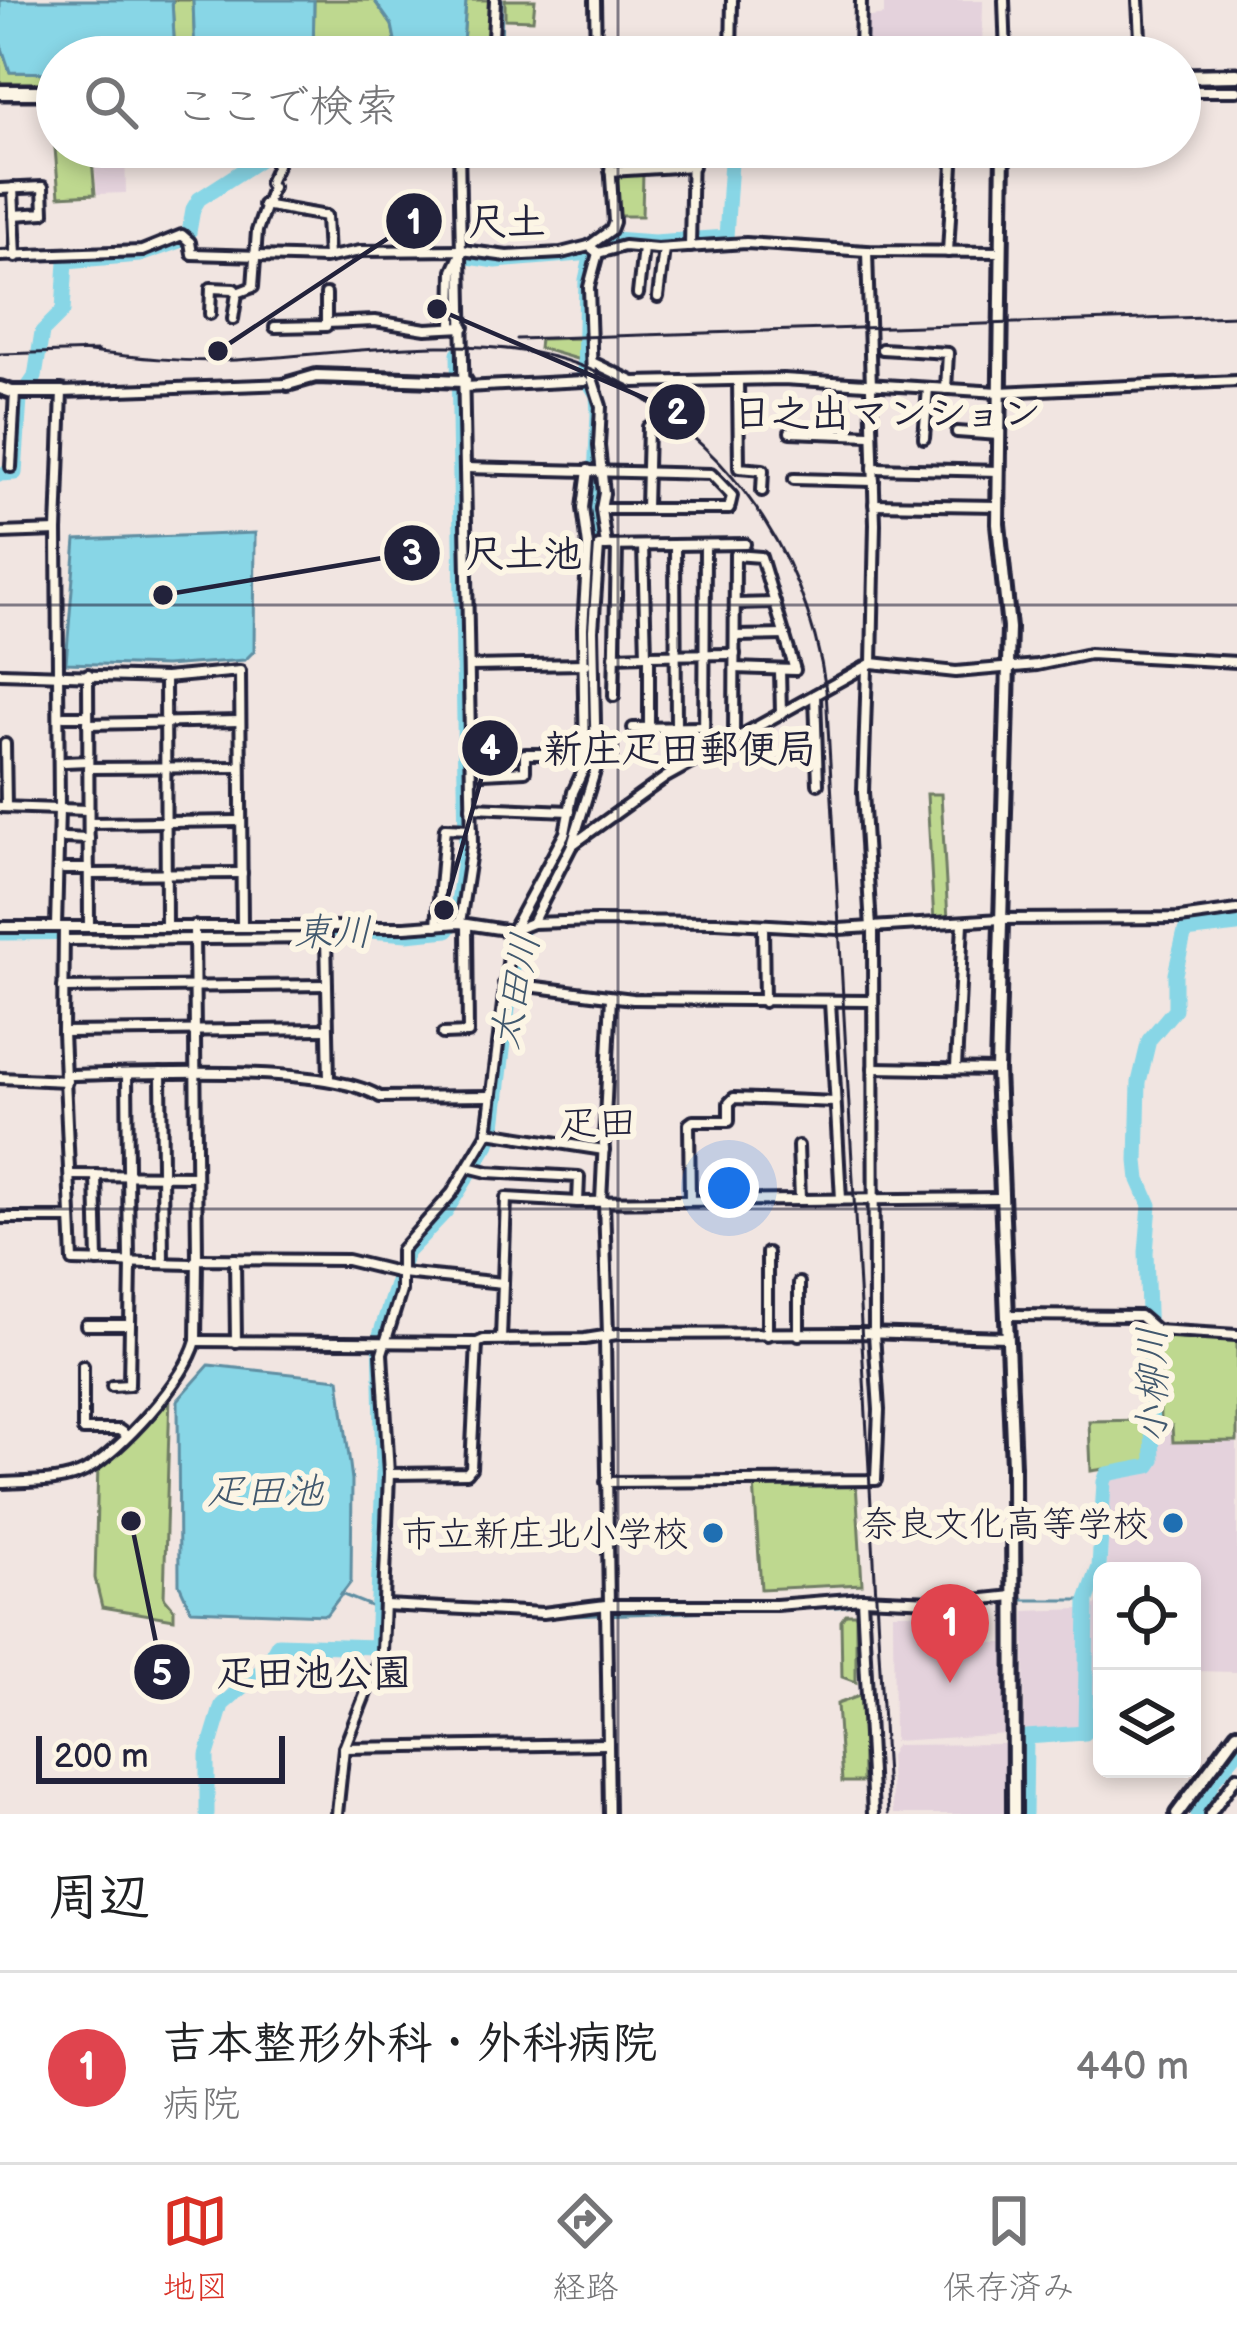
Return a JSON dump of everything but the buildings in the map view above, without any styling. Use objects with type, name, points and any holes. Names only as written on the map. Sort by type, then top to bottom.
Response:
[{"type":"highway","points":[[1201,76],[1237,75]]},
{"type":"highway","points":[[0,92],[36,92]]},
{"type":"street","points":[[493,36],[495,0]]},
{"type":"street","points":[[595,0],[596,36]]},
{"type":"street","points":[[731,36],[732,0]]},
{"type":"street","points":[[860,36],[861,0]]},
{"type":"street","points":[[1004,0],[1005,36]]},
{"type":"street","points":[[1138,0],[1141,36]]},
{"type":"street","points":[[1201,91],[1237,91]]},
{"type":"street","points":[[237,293],[253,286],[263,205],[277,168]]},
{"type":"street","points":[[443,1034],[468,1033],[464,924],[472,829],[460,168]]},
{"type":"street","points":[[0,256],[142,251],[186,238],[192,254],[561,253],[589,246],[610,230],[614,222],[610,168]]},
{"type":"street","points":[[610,171],[659,168]]},
{"type":"street","points":[[690,248],[692,168]]},
{"type":"street","points":[[947,252],[953,168]]},
{"type":"street","points":[[1002,168],[998,506],[1007,584],[1007,668],[997,1070],[1010,1337],[1014,1814]]},
{"type":"street","points":[[0,189],[43,187],[44,213],[0,212]]},
{"type":"street","points":[[13,188],[16,257]]},
{"type":"street","points":[[263,205],[326,216],[328,257]]},
{"type":"street","points":[[598,253],[613,247],[746,243],[867,251],[1000,252]]},
{"type":"street","points":[[589,246],[598,253]]},
{"type":"street","points":[[636,294],[643,248]]},
{"type":"street","points":[[658,297],[664,249]]},
{"type":"street","points":[[452,327],[453,272],[462,250]]},
{"type":"street","points":[[607,1481],[876,1480],[880,1410],[874,1334],[872,928],[863,792],[874,504],[867,251]]},
{"type":"street","points":[[598,253],[590,287],[592,378],[602,406],[601,509],[606,546]]},
{"type":"street","points":[[210,314],[211,288],[237,293]]},
{"type":"street","points":[[232,320],[237,293]]},
{"type":"street","points":[[326,294],[326,323]]},
{"type":"street","points":[[275,327],[375,321],[401,327],[464,327]]},
{"type":"street","points":[[882,349],[948,353],[946,389]]},
{"type":"street","points":[[592,362],[634,382],[738,380],[999,392],[1237,381]]},
{"type":"street","points":[[0,388],[62,392],[288,384],[316,376],[584,381]]},
{"type":"street","points":[[738,380],[739,468],[763,470],[762,491]]},
{"type":"street","points":[[924,438],[928,388]]},
{"type":"street","points":[[11,467],[22,392]]},
{"type":"street","points":[[62,392],[57,674],[73,1262],[347,1260],[401,1274],[503,1283]]},
{"type":"street","points":[[646,508],[648,427]]},
{"type":"street","points":[[790,432],[870,435]]},
{"type":"street","points":[[957,432],[999,435]]},
{"type":"street","points":[[466,468],[711,474],[732,496],[729,509],[601,509]]},
{"type":"street","points":[[873,468],[999,472]]},
{"type":"street","points":[[337,1814],[344,1748],[382,1652],[389,1474],[382,1353],[400,1291],[401,1250],[437,1213],[488,1132],[512,932],[560,846],[587,754],[584,508],[588,470]]},
{"type":"street","points":[[794,479],[874,482]]},
{"type":"street","points":[[874,504],[998,506]]},
{"type":"street","points":[[0,533],[57,531]]},
{"type":"street","points":[[675,545],[676,727]]},
{"type":"street","points":[[704,756],[705,545]]},
{"type":"street","points":[[532,923],[572,845],[597,758],[588,664],[599,546],[705,545],[739,548],[760,557],[795,670],[735,668]]},
{"type":"street","points":[[614,696],[617,546]]},
{"type":"street","points":[[643,546],[649,728]]},
{"type":"street","points":[[734,739],[739,548]]},
{"type":"street","points":[[735,604],[775,603]]},
{"type":"street","points":[[735,636],[784,635]]},
{"type":"street","points":[[614,656],[735,654]]},
{"type":"street","points":[[572,845],[631,800],[869,664],[956,672],[1089,654],[1237,662]]},
{"type":"street","points":[[470,666],[588,664]]},
{"type":"street","points":[[780,670],[781,714]]},
{"type":"street","points":[[0,673],[165,678],[240,671],[242,926]]},
{"type":"street","points":[[88,674],[89,927]]},
{"type":"street","points":[[165,678],[166,926]]},
{"type":"street","points":[[815,695],[818,784]]},
{"type":"street","points":[[64,716],[241,722]]},
{"type":"street","points":[[633,728],[704,727]]},
{"type":"street","points":[[5,744],[3,807],[88,810]]},
{"type":"street","points":[[483,772],[525,771],[525,754],[587,754]]},
{"type":"street","points":[[65,762],[240,767]]},
{"type":"street","points":[[471,807],[570,811]]},
{"type":"street","points":[[88,823],[241,821]]},
{"type":"street","points":[[442,924],[445,828],[472,829]]},
{"type":"street","points":[[64,838],[88,838]]},
{"type":"street","points":[[64,869],[242,873]]},
{"type":"street","points":[[0,927],[194,933],[326,932],[442,924],[512,932],[532,923],[872,928],[1001,920],[1180,918],[1237,910]]},
{"type":"street","points":[[956,1068],[963,923]]},
{"type":"street","points":[[764,925],[764,1002]]},
{"type":"street","points":[[63,932],[166,926],[194,933],[242,926],[326,932]]},
{"type":"street","points":[[326,932],[328,1080]]},
{"type":"street","points":[[0,1483],[82,1472],[126,1435],[176,1378],[196,1341],[194,933]]},
{"type":"street","points":[[504,982],[611,997],[872,1001]]},
{"type":"street","points":[[63,988],[327,985]]},
{"type":"street","points":[[608,1814],[603,1202],[611,997]]},
{"type":"street","points":[[830,1001],[841,1199]]},
{"type":"street","points":[[64,1032],[327,1029]]},
{"type":"street","points":[[873,1068],[997,1070]]},
{"type":"street","points":[[0,1078],[194,1072],[328,1080],[366,1088],[380,1097],[491,1096]]},
{"type":"street","points":[[161,1073],[163,1263]]},
{"type":"street","points":[[112,1386],[129,1385],[127,1074]]},
{"type":"street","points":[[690,1200],[689,1124],[693,1120],[729,1121],[729,1103],[734,1099],[836,1102]]},
{"type":"street","points":[[488,1132],[604,1150]]},
{"type":"street","points":[[798,1146],[800,1199]]},
{"type":"street","points":[[468,1167],[579,1177],[578,1202]]},
{"type":"street","points":[[70,1175],[196,1176]]},
{"type":"street","points":[[96,1175],[98,1262]]},
{"type":"street","points":[[501,1339],[506,1198],[603,1202],[1001,1198]]},
{"type":"street","points":[[0,1218],[71,1218]]},
{"type":"street","points":[[767,1253],[767,1335]]},
{"type":"street","points":[[235,1258],[236,1342]]},
{"type":"street","points":[[799,1283],[799,1335]]},
{"type":"street","points":[[1008,1315],[1148,1320],[1156,1330],[1237,1335]]},
{"type":"street","points":[[86,1325],[130,1325]]},
{"type":"street","points":[[196,1341],[478,1343],[607,1336],[874,1334],[1010,1337]]},
{"type":"street","points":[[389,1474],[467,1473],[471,1468],[478,1343]]},
{"type":"street","points":[[82,1366],[82,1430],[119,1430],[126,1435]]},
{"type":"street","points":[[385,1605],[543,1612],[608,1605],[776,1605],[862,1598],[956,1602],[1014,1596]]},
{"type":"street","points":[[862,1598],[872,1814]]},
{"type":"street","points":[[1177,1814],[1237,1733]]},
{"type":"street","points":[[344,1748],[607,1744]]},
{"type":"street","points":[[1210,1814],[1237,1776]]},
{"type":"shaded area","points":[[884,0],[983,0],[982,36],[865,36],[865,18],[884,15]]},
{"type":"shaded area","points":[[95,168],[125,168],[126,193],[97,194]]},
{"type":"shaded area","name":"奈良文化高等学校","points":[[1156,1334],[1237,1339],[1237,1672],[1201,1671],[1201,1562],[1107,1562],[1109,1476],[1148,1473],[1159,1463]]},
{"type":"shaded area","points":[[1081,1609],[1080,1730],[1024,1730],[1025,1611]]},
{"type":"shaded area","points":[[1091,1609],[1093,1738],[1089,1738]]},
{"type":"shaded area","points":[[893,1613],[967,1613],[968,1643],[1007,1643],[1007,1734],[894,1741]]},
{"type":"shaded area","points":[[895,1745],[1008,1746],[1007,1814],[893,1814],[889,1756]]},
{"type":"green space","points":[[172,0],[193,0],[194,36],[174,36]]},
{"type":"green space","points":[[314,0],[374,0],[394,36],[313,36]]},
{"type":"green space","points":[[466,0],[490,0],[488,36],[463,36]]},
{"type":"green space","points":[[505,0],[535,0],[533,20],[505,19]]},
{"type":"green space","points":[[0,42],[10,72],[36,73],[36,84],[0,84]]},
{"type":"green space","points":[[57,168],[93,168],[95,194],[59,196]]},
{"type":"green space","points":[[643,171],[642,216],[616,216],[613,173]]},
{"type":"green space","points":[[584,338],[580,360],[539,348],[540,339]]},
{"type":"green space","points":[[927,794],[941,794],[948,920],[934,922]]},
{"type":"green space","points":[[1168,1337],[1237,1341],[1237,1441],[1173,1442],[1172,1426],[1160,1425],[1159,1351]]},
{"type":"green space","points":[[170,1394],[164,1597],[174,1609],[174,1619],[102,1607],[95,1578],[98,1464]]},
{"type":"green space","points":[[1147,1420],[1150,1462],[1091,1471],[1089,1421]]},
{"type":"green space","points":[[856,1482],[862,1584],[761,1589],[754,1483]]},
{"type":"green space","points":[[846,1614],[856,1614],[856,1682],[842,1677],[841,1621]]},
{"type":"green space","points":[[862,1695],[863,1782],[842,1782],[837,1704]]},
{"type":"water","points":[[0,0],[172,0],[174,36],[36,36],[36,73],[10,72],[0,42]]},
{"type":"water","points":[[193,0],[314,0],[313,36],[194,36]]},
{"type":"water","points":[[374,0],[466,0],[463,36],[394,36]]},
{"type":"water","points":[[255,533],[254,651],[245,660],[165,666],[66,663],[76,540]]},
{"type":"water","name":"疋田池","points":[[209,1365],[339,1379],[352,1480],[351,1582],[326,1615],[191,1610],[179,1584],[178,1400]]},
{"type":"waterway","points":[[501,36],[502,0]]},
{"type":"waterway","name":"太田川","points":[[1201,86],[1237,86]]},
{"type":"waterway","points":[[0,474],[15,473],[20,399],[35,377],[42,332],[63,311],[66,261],[140,255],[188,238],[199,199],[247,168]]},
{"type":"waterway","name":"太田川","points":[[207,1814],[207,1755],[222,1705],[265,1667],[278,1644],[376,1647],[383,1474],[380,1335],[406,1253],[446,1211],[488,1144],[516,941],[564,848],[592,759],[587,628],[593,547],[590,498],[598,414],[597,395],[584,374],[586,280],[592,253],[613,239],[654,242],[726,237],[731,168]]},
{"type":"waterway","name":"東川","points":[[468,257],[496,261],[592,253]]},
{"type":"waterway","name":"東川","points":[[455,279],[457,324]]},
{"type":"waterway","name":"東川","points":[[0,933],[358,930],[407,934],[448,930],[456,917],[466,843],[458,354]]},
{"type":"waterway","name":"小柳川","points":[[1025,1814],[1026,1737],[1085,1733],[1087,1600],[1099,1567],[1104,1482],[1107,1474],[1149,1466],[1153,1460],[1146,1252],[1150,1205],[1137,1161],[1139,1082],[1149,1040],[1175,1009],[1175,974],[1185,931],[1237,925]]},
{"type":"waterway","points":[[341,1594],[378,1609],[454,1612]]},
{"type":"waterway","points":[[1024,1600],[1087,1600]]},
{"type":"waterway","points":[[541,1617],[873,1602]]},
{"type":"waterway","points":[[895,1603],[980,1606],[1007,1602]]},
{"type":"waterway","points":[[1197,1814],[1214,1779],[1237,1752]]},
{"type":"railway","points":[[517,339],[1237,316]]},
{"type":"railway","points":[[82,351],[217,361],[436,346],[553,357],[622,385],[684,429],[741,488],[776,540],[803,597],[826,690],[888,1814]]},
{"type":"railway","points":[[0,354],[98,351]]},
{"type":"place","name":"日之出マンション","points":[[437,309]]},
{"type":"place","name":"尺土","points":[[218,351]]},
{"type":"place","name":"尺土池","points":[[163,595]]},
{"type":"place","name":"新庄疋田郵便局","points":[[444,910]]},
{"type":"place","name":"疋田池公園","points":[[131,1521]]},
{"type":"place","name":"奈良文化高等学校","points":[[1173,1523]]},
{"type":"place","name":"市立新庄北小学校","points":[[713,1533]]},
{"type":"place","name":"吉本整形外科・外科病院","points":[[950,1683]]},
{"type":"district","name":"疋田","points":[[598,1122]]}]
